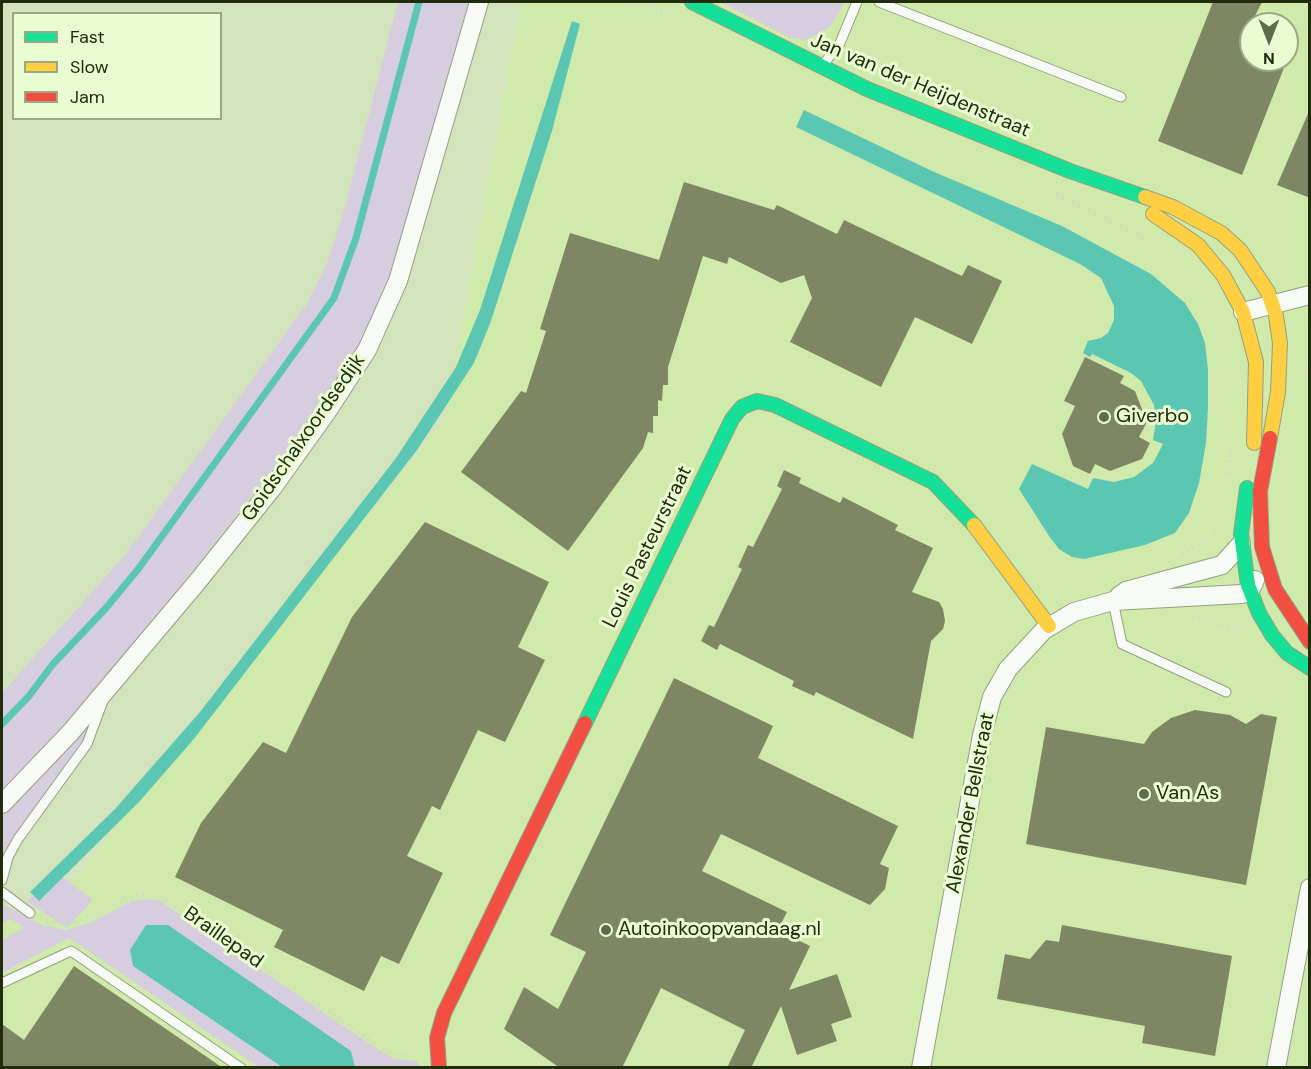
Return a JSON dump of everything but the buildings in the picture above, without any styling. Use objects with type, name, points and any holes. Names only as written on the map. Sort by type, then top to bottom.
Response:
[{"type":"street","name":"Goidschalxoordsedijk","points":[[2,804],[107,691],[273,487],[337,397],[367,350],[398,281],[479,2]]},
{"type":"street","name":"Jan van der Heijdenstraat","points":[[692,2],[867,89],[1070,171],[1161,202],[1221,233],[1240,250],[1255,269],[1273,304],[1279,333],[1280,360],[1276,405],[1260,491],[1259,525],[1265,560],[1286,608],[1310,642]]},
{"type":"street","name":"Jan van der Heijdenstraat","points":[[1070,171],[1162,219],[1191,239],[1223,275],[1243,312],[1254,348],[1257,380],[1254,447],[1241,524],[1241,544],[1250,591],[1272,635],[1287,653],[1310,668]]},
{"type":"street","points":[[1243,312],[1310,295]]},
{"type":"street","name":"Louis Pasteurstraat","points":[[438,1061],[437,1031],[444,1013],[727,430],[742,408],[757,401],[776,405],[933,482],[967,515],[1049,626]]},
{"type":"street","name":"Alexander Bellstraat","points":[[1113,601],[1126,591],[1222,565],[1241,544]]},
{"type":"street","points":[[1250,591],[1265,560]]},
{"type":"street","name":"Alexander Bellstraat","points":[[921,1068],[986,717],[992,697],[1008,669],[1024,648],[1049,626],[1074,612],[1113,601],[1208,597],[1250,591]]},
{"type":"street","points":[[1276,1068],[1310,888]]},
{"type":"lane","points":[[822,66],[840,43],[857,2]]},
{"type":"lane","points":[[879,2],[1120,97]]},
{"type":"lane","points":[[1113,601],[1122,644],[1226,692]]},
{"type":"lane","points":[[2,880],[8,857],[18,839],[87,744],[107,691]]},
{"type":"lane","points":[[2,892],[30,913]]},
{"type":"lane","points":[[2,983],[71,951],[242,1068]]},
{"type":"path","points":[[639,2],[686,25]]},
{"type":"path","points":[[1040,187],[1150,243]]},
{"type":"path","points":[[1301,384],[1310,362]]},
{"type":"path","points":[[1226,482],[1232,439]]},
{"type":"path","points":[[1194,546],[1212,536],[1219,522]]},
{"type":"path","name":"Braillepad","points":[[30,913],[50,923],[68,924],[82,921],[129,898],[148,894],[160,896],[382,1048],[404,1056],[438,1061]]},
{"type":"shaded area","points":[[398,2],[469,2],[400,247],[385,292],[357,351],[303,430],[147,630],[80,708],[2,791],[2,693],[126,554],[307,304],[327,263],[343,214]]},
{"type":"shaded area","points":[[521,2],[1309,2],[1309,1067],[2,1067],[2,918],[59,899],[445,420]]},
{"type":"shaded area","points":[[720,2],[845,2],[830,27],[807,40],[791,38]]},
{"type":"shaded area","points":[[91,722],[86,737],[18,831],[2,863],[2,815]]},
{"type":"shaded area","points":[[57,873],[93,900],[67,928],[27,901]]},
{"type":"shaded area","points":[[149,899],[160,901],[374,1047],[395,1059],[417,1061],[419,1068],[355,1067],[351,1051],[146,925],[130,950],[133,966],[282,1067],[259,1067],[69,938],[2,973],[2,940],[24,928],[11,919],[2,923],[2,904],[42,925],[66,930],[90,923],[132,901]]},
{"type":"water","points":[[572,21],[580,24],[552,131],[491,321],[474,363],[417,450],[193,740],[139,802],[39,901],[30,892],[115,809],[200,712],[396,458],[456,367],[480,310]]},
{"type":"water","points":[[804,110],[932,171],[1062,226],[1151,274],[1185,303],[1198,324],[1205,343],[1208,408],[1206,443],[1199,483],[1189,513],[1175,533],[1145,545],[1084,559],[1072,557],[1059,549],[1019,489],[1032,464],[1088,489],[1093,478],[1114,482],[1134,477],[1153,463],[1163,444],[1153,440],[1156,421],[1154,405],[1141,381],[1131,373],[1092,354],[1090,357],[1083,353],[1088,341],[1101,338],[1108,333],[1114,320],[1114,306],[1101,278],[1080,264],[796,127]]},
{"type":"water","points":[[146,925],[168,925],[351,1051],[355,1067],[282,1067],[133,966],[130,950]]},
{"type":"waterway","points":[[2,724],[29,696],[53,664],[106,608],[139,568],[334,298],[356,238],[419,2]]},
{"type":"traffic: fast","points":[[692,2],[867,89],[1070,171],[1145,197]]},
{"type":"traffic: fast","points":[[585,723],[732,419],[742,407],[757,401],[775,405],[933,482],[974,525]]},
{"type":"traffic: fast","points":[[1247,488],[1241,534],[1248,585],[1259,613],[1272,635],[1287,653],[1310,668]]},
{"type":"traffic: slow","points":[[1145,197],[1173,207],[1221,233],[1240,250],[1268,292],[1276,316],[1280,343],[1278,392],[1270,438]]},
{"type":"traffic: slow","points":[[1153,214],[1198,245],[1223,275],[1243,312],[1256,362],[1254,443]]},
{"type":"traffic: slow","points":[[974,525],[1049,626]]},
{"type":"traffic: jam","points":[[1270,438],[1260,491],[1262,547],[1275,589],[1310,642]]},
{"type":"traffic: jam","points":[[439,1068],[437,1038],[444,1013],[585,723]]},
{"type":"place","name":"Giverbo","points":[[1104,417]]},
{"type":"place","name":"Van As","points":[[1144,794]]},
{"type":"place","name":"Autoinkoopvandaag.nl","points":[[606,930]]}]
